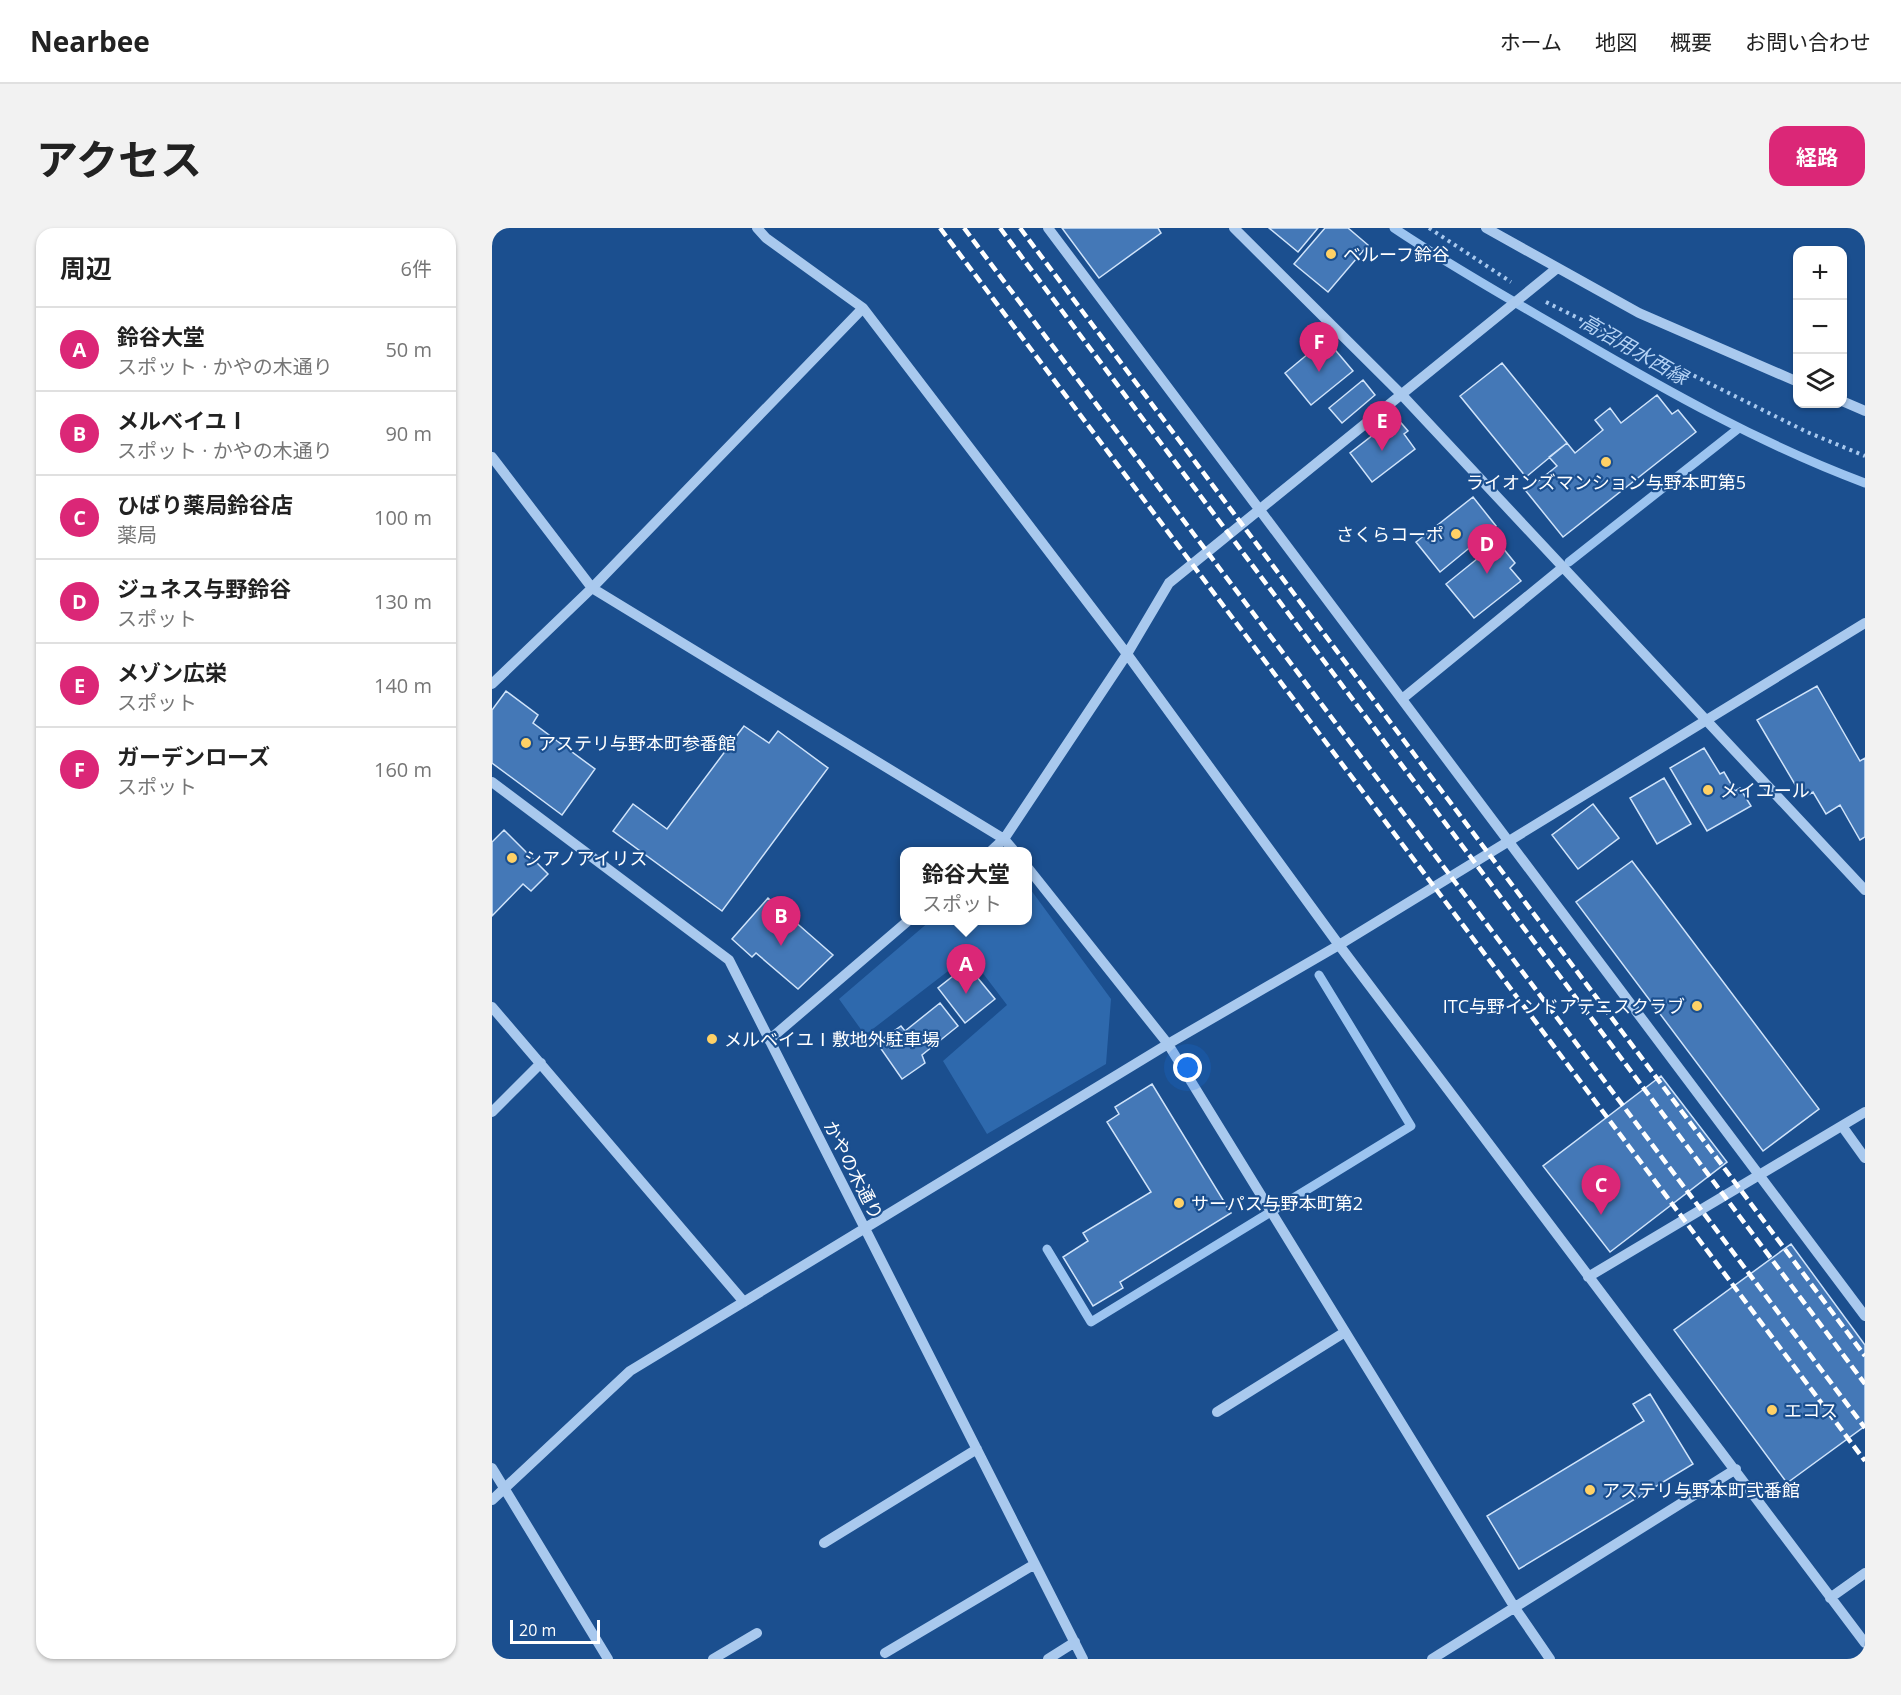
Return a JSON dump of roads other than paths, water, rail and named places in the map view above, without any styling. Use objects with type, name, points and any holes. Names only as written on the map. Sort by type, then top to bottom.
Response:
[{"type":"street","points":[[757,228],[766,238],[863,308],[1127,654],[1339,945],[1865,1643]]},
{"type":"street","points":[[1048,228],[1865,1316]]},
{"type":"street","points":[[1234,228],[1401,394],[1704,721],[1865,890]]},
{"type":"street","points":[[1486,228],[1556,269],[1639,313],[1793,380]]},
{"type":"street","points":[[995,847],[1004,839],[1127,654],[1169,583],[1556,269]]},
{"type":"street","points":[[492,684],[592,588],[863,308]]},
{"type":"street","points":[[1847,403],[1865,411]]},
{"type":"street","points":[[492,457],[592,588],[1004,839],[1010,847]]},
{"type":"street","points":[[1402,699],[1562,568]]},
{"type":"street","points":[[492,1500],[630,1371],[1168,1044],[1339,945],[1865,623]]},
{"type":"street","name":"かやの木通り","points":[[492,782],[729,960],[1083,1659]]},
{"type":"street","points":[[1854,879],[1865,872]]},
{"type":"street","points":[[1032,873],[1168,1044],[1515,1608],[1550,1659]]},
{"type":"street","points":[[770,1040],[904,925]]},
{"type":"street","points":[[492,1007],[744,1302]]},
{"type":"street","points":[[492,1112],[541,1063]]},
{"type":"street","points":[[1588,1277],[1865,1112]]},
{"type":"street","points":[[1842,1126],[1865,1158]]},
{"type":"street","points":[[1218,1412],[1345,1332]]},
{"type":"street","points":[[824,1543],[977,1449]]},
{"type":"street","points":[[492,1468],[608,1659]]},
{"type":"street","points":[[1432,1659],[1736,1469]]},
{"type":"street","points":[[885,1653],[1035,1564]]},
{"type":"street","points":[[1830,1598],[1865,1573]]},
{"type":"street","points":[[713,1659],[758,1633]]},
{"type":"street","points":[[1048,1659],[1075,1642]]},
{"type":"waterway","name":"高沼用水西縁","points":[[1394,228],[1483,284],[1680,397],[1790,452],[1865,483]]},
{"type":"waterway","points":[[1569,562],[1739,428]]},
{"type":"waterway","points":[[1047,1249],[1091,1322],[1411,1126],[1319,975]]},
{"type":"railway","points":[[940,228],[1865,1461]]},
{"type":"railway","points":[[964,228],[1865,1428]]},
{"type":"railway","points":[[1000,228],[1865,1384]]},
{"type":"railway","points":[[1020,228],[1865,1356]]},
{"type":"place","name":"ベルーフ鈴谷","points":[[1331,254]]},
{"type":"place","name":"ガーデンローズ","points":[[1319,372]]},
{"type":"place","name":"メゾン広栄","points":[[1382,451]]},
{"type":"place","name":"ライオンズマンション与野本町第5","points":[[1606,462]]},
{"type":"place","name":"さくらコーポ","points":[[1456,534]]},
{"type":"place","name":"ジュネス与野鈴谷","points":[[1487,574]]},
{"type":"place","name":"アステリ与野本町参番館","points":[[526,743]]},
{"type":"place","name":"メイユール","points":[[1708,790]]},
{"type":"place","name":"シアノアイリス","points":[[512,858]]},
{"type":"place","name":"メルベイユⅠ","points":[[781,946]]},
{"type":"place","name":"鈴谷大堂","points":[[966,994]]},
{"type":"place","name":"ITC与野インドアテニスクラブ","points":[[1697,1006]]},
{"type":"place","name":"メルベイユⅠ敷地外駐車場","points":[[712,1039]]},
{"type":"place","name":"サーパス与野本町第2","points":[[1179,1203]]},
{"type":"place","name":"ひばり薬局鈴谷店","points":[[1601,1215]]},
{"type":"place","name":"エコス","points":[[1772,1410]]},
{"type":"place","name":"アステリ与野本町弐番館","points":[[1590,1490]]}]
